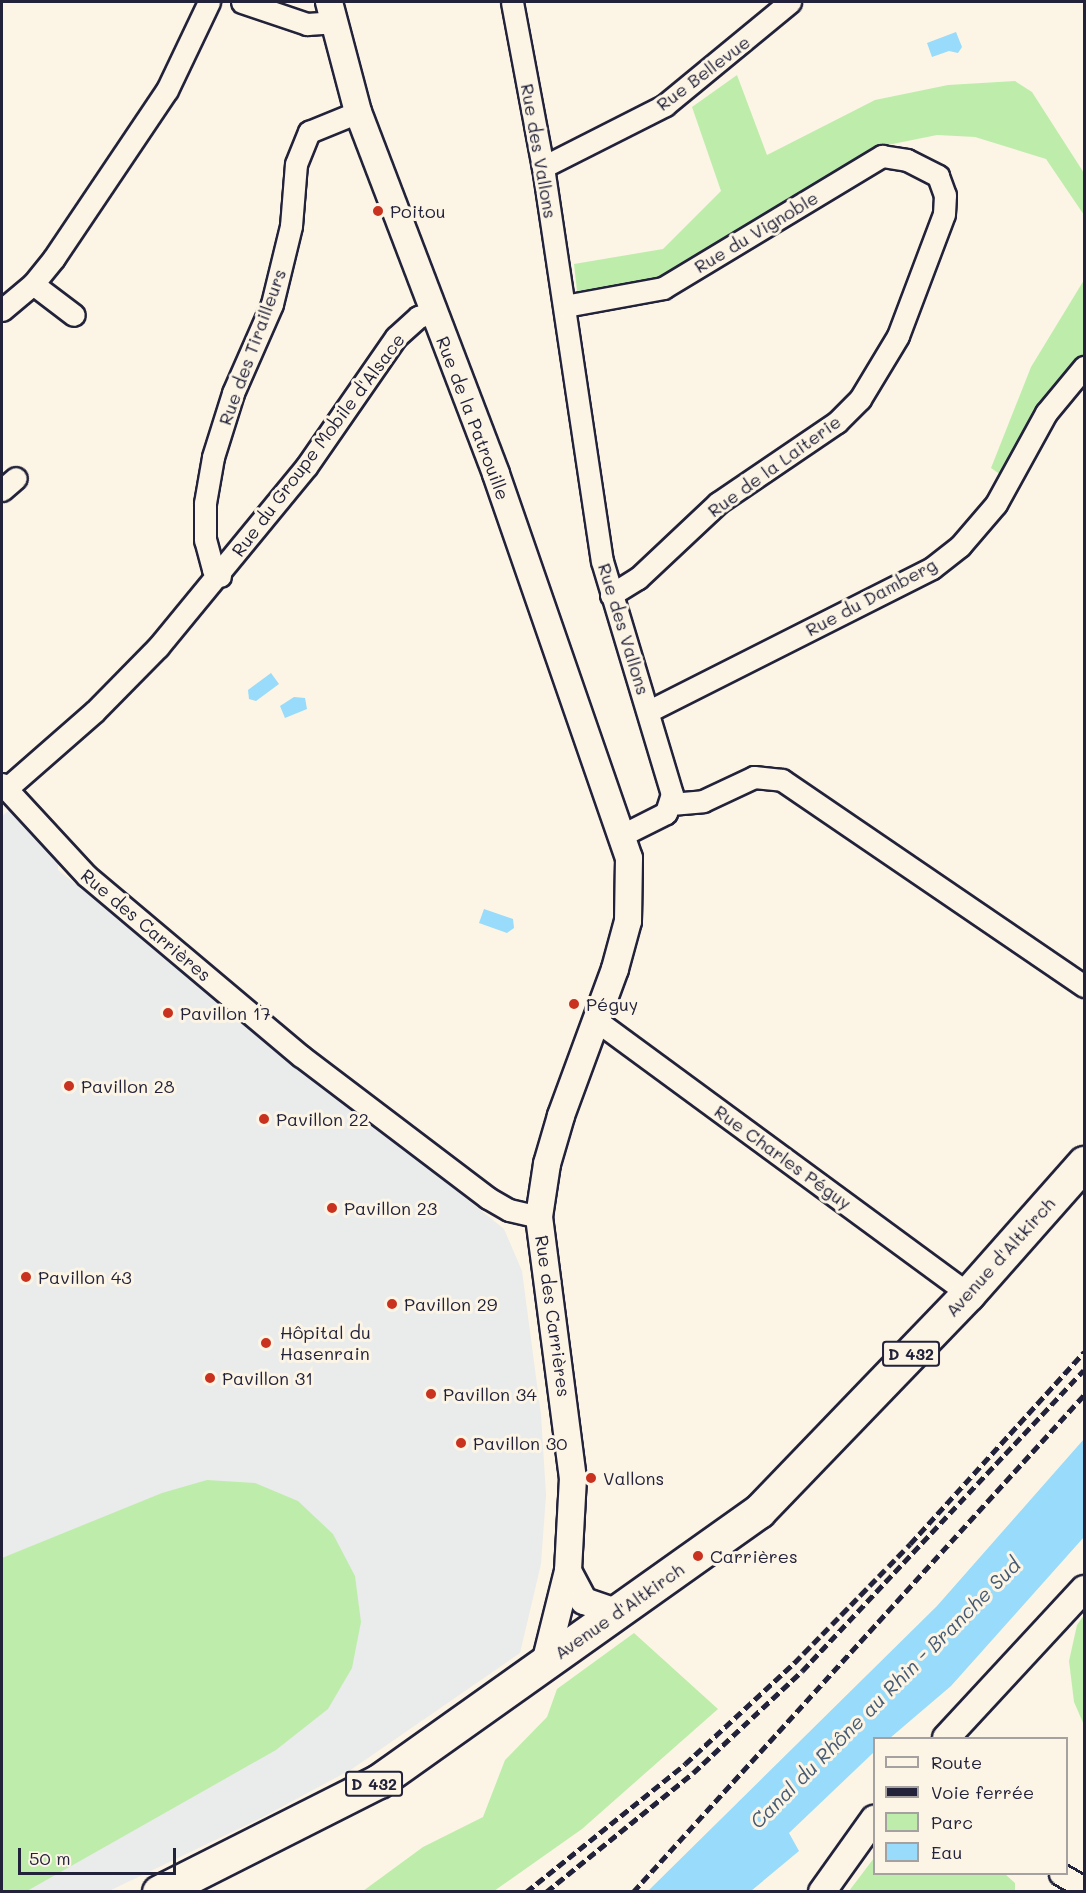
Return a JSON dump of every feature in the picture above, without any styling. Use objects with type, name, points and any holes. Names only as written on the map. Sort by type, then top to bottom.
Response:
[{"type":"main road","name":"Avenue d'Altkirch","points":[[159,1892],[379,1781],[557,1653],[619,1613],[759,1511],[968,1294],[1084,1163]]},
{"type":"street","points":[[2,310],[33,284],[167,90],[208,2]]},
{"type":"street","points":[[242,2],[307,24],[331,12]]},
{"type":"street","name":"Rue des Vallons","points":[[512,2],[543,167],[602,561],[649,711],[671,804]]},
{"type":"street","name":"Rue Bellevue","points":[[543,167],[665,105],[790,2]]},
{"type":"street","name":"Rue de la Patrouille","points":[[331,12],[358,112],[496,474],[624,834]]},
{"type":"street","name":"Rue des Tirailleurs","points":[[220,576],[213,570],[205,540],[205,503],[213,457],[233,393],[272,304],[291,226],[296,164],[309,132],[358,112]]},
{"type":"street","name":"Rue du Vignoble","points":[[565,306],[663,288],[882,156],[907,160],[938,176]]},
{"type":"street","name":"Rue de la Laiterie","points":[[611,595],[638,578],[718,503],[837,422],[860,399],[898,336],[944,214],[945,195],[938,176]]},
{"type":"street","points":[[33,284],[74,315]]},
{"type":"street","name":"Rue du Groupe Mobile d'Alsace","points":[[4,786],[94,711],[220,576],[306,467],[396,337],[418,317],[433,312]]},
{"type":"street","name":"Rue du Damberg","points":[[649,711],[932,568],[960,546],[996,504],[1046,413],[1084,367]]},
{"type":"street","points":[[539,1216],[556,1135],[597,1021],[628,921],[629,858],[624,834],[657,820],[671,804],[703,801],[754,777],[782,780],[1084,986]]},
{"type":"street","name":"Rue des Carrières","points":[[4,786],[87,876],[301,1056],[488,1198],[509,1210],[539,1216],[569,1431],[573,1478],[568,1571],[558,1614],[557,1653]]},
{"type":"street","name":"Rue Charles Péguy","points":[[597,1021],[968,1294]]},
{"type":"street","points":[[568,1571],[584,1601],[619,1613]]},
{"type":"street","points":[[947,1737],[1084,1589]]},
{"type":"street","points":[[822,1892],[873,1820]]},
{"type":"street","points":[[1062,1875],[1084,1888]]},
{"type":"shaded area","name":"Hôpital du Hasenrain","points":[[11,809],[58,860],[58,870],[504,1229],[522,1271],[541,1415],[546,1495],[541,1564],[520,1653],[352,1769],[261,1818],[109,1891],[2,1892],[2,816]]},
{"type":"green space","points":[[737,75],[767,155],[875,100],[948,85],[1015,81],[1032,92],[1084,173],[1084,215],[1046,159],[975,137],[937,135],[873,148],[651,283],[577,291],[574,264],[663,249],[721,191],[692,107]]},
{"type":"green space","points":[[1084,280],[1084,360],[1004,477],[991,468],[1031,367]]},
{"type":"green space","points":[[207,1480],[255,1483],[298,1501],[333,1534],[355,1576],[361,1622],[352,1668],[328,1709],[276,1750],[27,1891],[2,1891],[2,1558],[162,1493]]},
{"type":"green space","points":[[1084,1615],[1084,1725],[1074,1702],[1069,1661],[1077,1625]]},
{"type":"green space","points":[[634,1633],[718,1709],[582,1829],[494,1891],[363,1891],[423,1847],[483,1817],[505,1760],[547,1717],[557,1689]]},
{"type":"green space","points":[[873,1859],[873,1875],[1006,1875],[1015,1883],[1015,1891],[849,1891]]},
{"type":"water","points":[[956,32],[962,47],[958,53],[949,51],[932,57],[927,43]]},
{"type":"water","points":[[271,673],[279,684],[256,701],[249,699],[248,690]]},
{"type":"water","points":[[294,697],[305,698],[307,709],[285,718],[280,706]]},
{"type":"water","points":[[484,909],[513,919],[514,928],[507,933],[479,923]]},
{"type":"water","name":"Canal du Rhône au Rhin - Branche Sud","points":[[1084,1439],[1084,1537],[951,1686],[891,1737],[873,1737],[873,1753],[789,1833],[799,1851],[751,1891],[648,1891],[937,1606]]},
{"type":"railway","points":[[526,1892],[685,1764],[794,1663],[910,1544],[1084,1352]]},
{"type":"railway","points":[[546,1892],[693,1773],[802,1671],[1084,1370]]},
{"type":"railway","points":[[633,1892],[1084,1395]]},
{"type":"place","name":"Poitou","points":[[378,211]]},
{"type":"place","name":"Péguy","points":[[574,1004]]},
{"type":"place","name":"Pavillon 17","points":[[168,1013]]},
{"type":"place","name":"Pavillon 28","points":[[69,1086]]},
{"type":"place","name":"Pavillon 22","points":[[264,1119]]},
{"type":"place","name":"Pavillon 23","points":[[332,1208]]},
{"type":"place","name":"Pavillon 43","points":[[26,1277]]},
{"type":"place","name":"Pavillon 29","points":[[392,1304]]},
{"type":"place","name":"Hôpital du Hasenrain","points":[[266,1343]]},
{"type":"place","name":"Pavillon 31","points":[[210,1378]]},
{"type":"place","name":"Pavillon 34","points":[[431,1394]]},
{"type":"place","name":"Pavillon 30","points":[[461,1443]]},
{"type":"place","name":"Vallons","points":[[591,1478]]},
{"type":"place","name":"Carrières","points":[[698,1556]]}]
